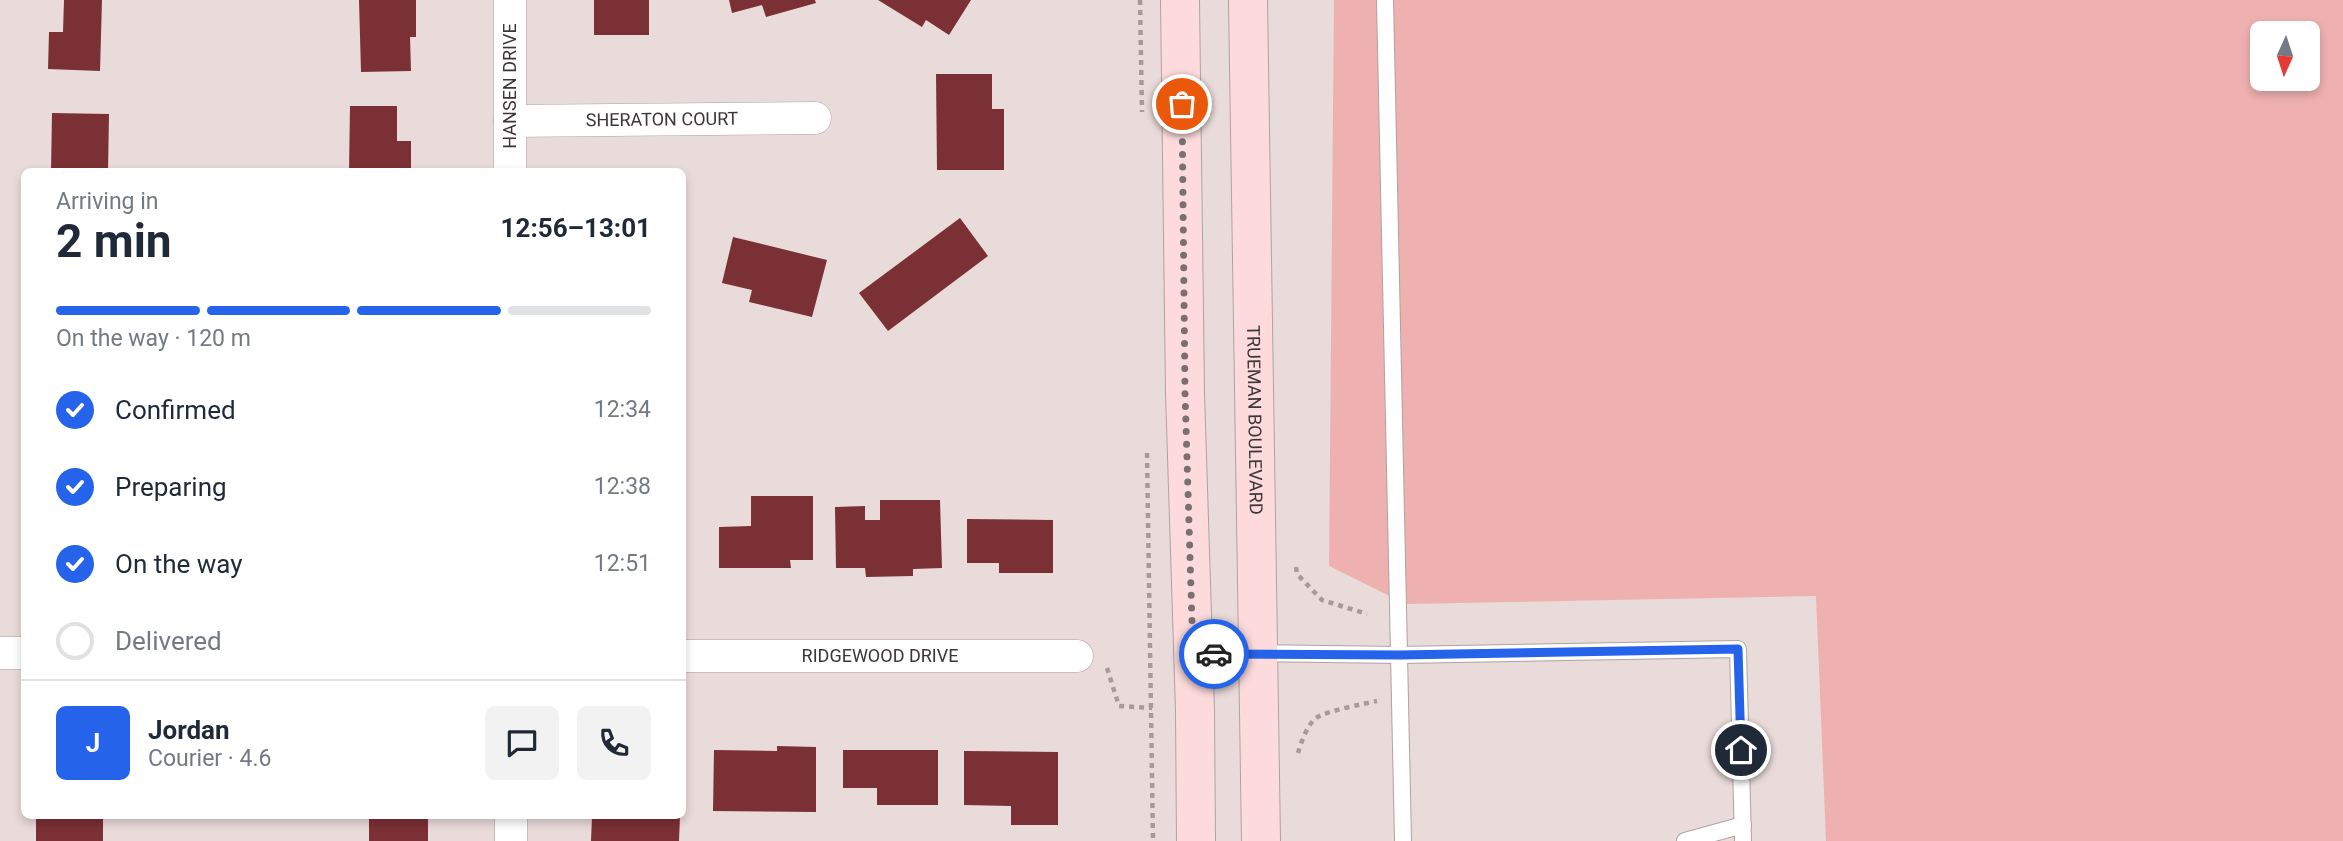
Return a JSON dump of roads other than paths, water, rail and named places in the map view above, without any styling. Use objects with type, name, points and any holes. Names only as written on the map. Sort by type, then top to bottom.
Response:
[{"type":"main road","points":[[1180,0],[1185,393],[1195,710],[1196,841]]},
{"type":"main road","name":"TRUEMAN BOULEVARD","points":[[1248,0],[1261,841]]},
{"type":"street","name":"HANSEN DRIVE","points":[[510,0],[510,168]]},
{"type":"street","name":"SHERATON COURT","points":[[510,121],[815,118]]},
{"type":"street","points":[[0,653],[21,653]]},
{"type":"street","name":"RIDGEWOOD DRIVE","points":[[686,656],[1077,656]]},
{"type":"street","points":[[511,819],[511,841]]},
{"type":"lane","points":[[1385,0],[1403,841]]},
{"type":"lane","points":[[1193,655],[1400,655],[1738,649],[1743,833],[1685,841]]}]
